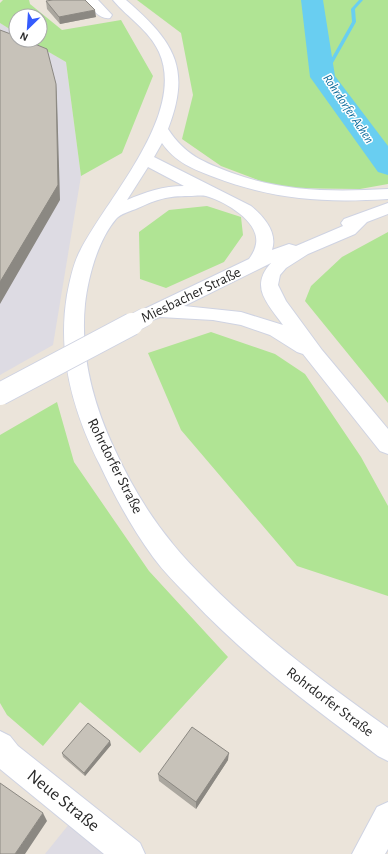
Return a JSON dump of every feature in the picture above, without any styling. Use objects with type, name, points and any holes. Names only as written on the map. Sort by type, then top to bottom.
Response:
[{"type":"main road","points":[[90,0],[106,15]]},
{"type":"main road","name":"Rohrdorfer Straße","points":[[119,0],[140,18],[154,33],[163,47],[170,64],[172,80],[171,93],[167,113],[161,130],[110,214],[89,253],[80,277],[74,337],[78,374],[86,410],[104,452],[126,494],[164,552],[211,604],[276,662],[388,746]]},
{"type":"main road","points":[[161,130],[172,146],[189,161]]},
{"type":"main road","points":[[146,156],[189,161],[244,184],[267,190],[322,196],[388,194]]},
{"type":"main road","points":[[146,156],[207,191],[223,197],[247,212],[255,219],[260,226],[264,241],[263,250],[255,264]]},
{"type":"main road","points":[[110,214],[156,194],[180,191],[207,191]]},
{"type":"main road","name":"Miesbacher Straße","points":[[0,394],[151,314],[255,264],[363,217],[388,208]]},
{"type":"main road","points":[[363,217],[350,230],[302,250],[280,264],[271,274],[269,285],[278,305],[315,355],[388,445]]},
{"type":"main road","points":[[151,314],[231,316],[266,325],[295,341],[315,355]]},
{"type":"main road","name":"Neue Straße","points":[[0,746],[8,756],[129,854]]},
{"type":"main road","points":[[368,854],[388,818]]},
{"type":"shaded area","points":[[0,23],[8,28],[8,48],[42,48],[66,62],[81,176],[53,345],[0,375]]},
{"type":"shaded area","points":[[70,823],[109,854],[45,854]]},
{"type":"green space","points":[[3,0],[29,0],[30,4],[35,8],[8,8],[8,28],[0,23],[0,3]]},
{"type":"green space","points":[[137,0],[388,0],[388,184],[360,189],[279,188],[221,166],[182,139],[193,95],[181,33]]},
{"type":"green space","points":[[48,19],[62,30],[121,20],[153,76],[122,153],[81,176],[66,62],[42,48],[48,48]]},
{"type":"green space","points":[[207,206],[241,217],[243,235],[224,262],[166,288],[140,279],[139,232],[169,210]]},
{"type":"green space","points":[[388,232],[388,403],[305,301],[311,286],[342,257]]},
{"type":"green space","points":[[211,332],[275,354],[305,374],[361,457],[388,506],[388,596],[297,566],[181,430],[148,353]]},
{"type":"green space","points":[[57,402],[74,462],[149,571],[228,657],[140,753],[80,702],[43,746],[7,715],[0,703],[0,435]]},
{"type":"building","points":[[85,0],[95,10],[59,17],[46,1]]},
{"type":"building","points":[[0,30],[8,33],[8,48],[47,49],[56,84],[58,185],[0,282]]},
{"type":"building","points":[[88,723],[110,741],[84,773],[62,753]]},
{"type":"building","points":[[192,727],[229,753],[196,802],[158,774]]},
{"type":"building","points":[[0,783],[43,813],[15,854],[0,854]]},
{"type":"waterway","name":"Rohrdorfer Achen","points":[[312,0],[323,77],[388,166]]},
{"type":"waterway","points":[[323,77],[354,22],[353,9],[361,0]]}]
